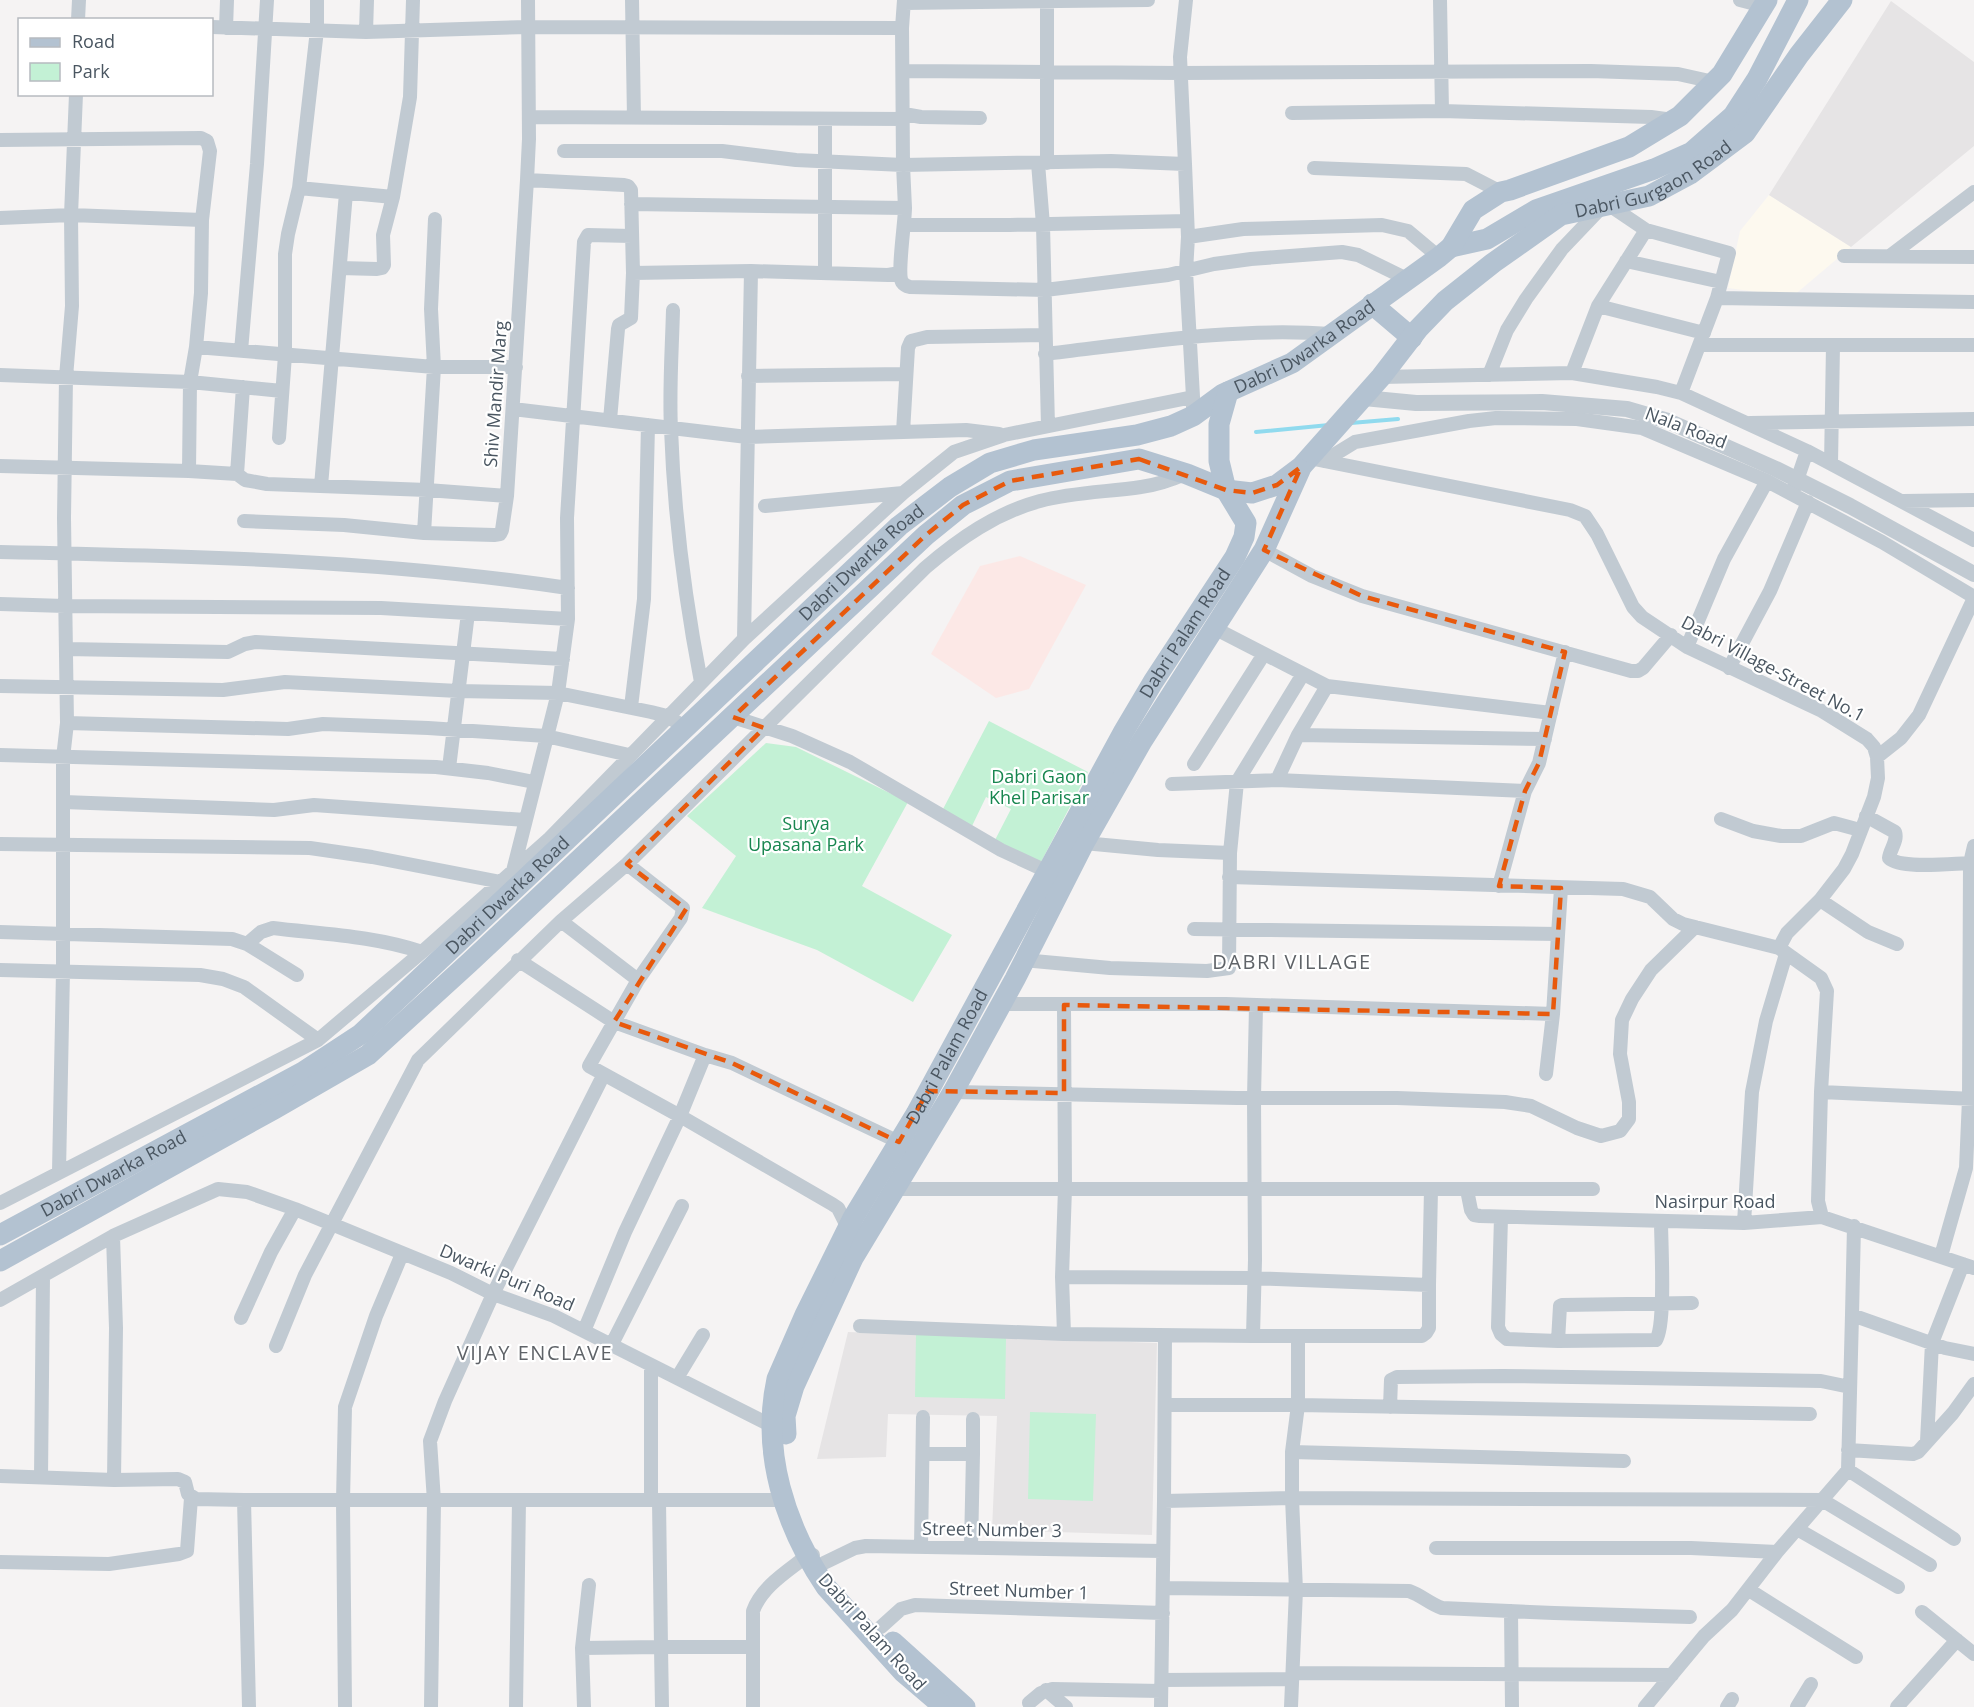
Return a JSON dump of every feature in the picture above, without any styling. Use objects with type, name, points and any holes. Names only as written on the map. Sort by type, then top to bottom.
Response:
[{"type":"main road","points":[[1445,252],[1487,239],[1536,210],[1654,169],[1692,152],[1733,116],[1757,79],[1798,0]]},
{"type":"main road","name":"Dabri Gurgaon Road","points":[[1312,459],[1445,301],[1493,264],[1561,215],[1648,196],[1690,174],[1745,133],[1799,55],[1842,0]]},
{"type":"main road","name":"Dabri Dwarka Road","points":[[0,1235],[303,1072],[361,1034],[899,526],[950,487],[990,464],[1034,450],[1137,435],[1171,426],[1193,406],[1292,363],[1445,252],[1473,210],[1502,192],[1629,147],[1680,116],[1722,74],[1765,3]]},
{"type":"main road","points":[[1372,304],[1412,338]]},
{"type":"main road","name":"Dabri Palam Road","points":[[965,1707],[893,1641],[884,1624],[834,1578],[797,1506],[792,1488],[785,1416],[813,1319],[848,1228],[1056,875],[1147,691],[1235,557],[1244,537],[1246,523],[1226,490],[1219,461],[1219,424],[1228,392]]},
{"type":"main road","name":"Dabri Dwarka Road","points":[[0,1261],[368,1055],[926,535],[963,505],[1010,481],[1139,459],[1187,474],[1226,490],[1252,493],[1277,485],[1312,459]]},
{"type":"main road","name":"Dabri Palam Road","points":[[944,1707],[903,1672],[826,1587],[823,1557],[788,1513],[777,1479],[772,1426],[777,1379],[895,1189],[952,1092],[1023,960],[1056,875],[1084,843],[1142,741],[1264,550],[1312,459]]},
{"type":"street","points":[[78,18],[79,0]]},
{"type":"street","points":[[227,0],[219,27],[366,32],[528,27],[902,28]]},
{"type":"street","points":[[241,351],[267,0]]},
{"type":"street","points":[[279,438],[285,355],[285,254],[299,188],[317,30],[317,0]]},
{"type":"street","points":[[366,32],[367,0]]},
{"type":"street","points":[[340,268],[382,268],[383,235],[393,197],[410,97],[412,0]]},
{"type":"street","name":"Shiv Mandir Marg","points":[[244,521],[344,525],[424,533],[500,534],[504,524],[507,496],[527,180],[528,0]]},
{"type":"street","points":[[633,0],[634,117]]},
{"type":"street","points":[[1148,0],[904,1],[902,28],[905,225],[900,273],[902,282],[910,288],[1045,290],[1168,275],[1214,264],[1251,259],[1342,252],[1358,255],[1407,279]]},
{"type":"street","points":[[0,1203],[318,1040],[422,952],[550,838],[744,639],[903,494],[954,452],[1004,435],[1048,426],[1193,406],[1186,271],[1188,237],[1180,57],[1186,0]]},
{"type":"street","points":[[1440,0],[1442,111]]},
{"type":"street","points":[[1740,0],[1765,3]]},
{"type":"street","points":[[1047,1],[1043,225],[1048,426]]},
{"type":"street","points":[[903,71],[1641,72],[1678,74],[1714,82]]},
{"type":"street","points":[[59,1172],[63,971],[63,758],[67,723],[66,377],[72,306],[71,215],[76,96]]},
{"type":"street","points":[[1292,113],[1442,111],[1650,117],[1673,120]]},
{"type":"street","points":[[529,117],[825,120],[904,117],[980,118]]},
{"type":"street","points":[[825,120],[825,273]]},
{"type":"street","points":[[0,140],[201,138],[207,141],[210,151],[202,220],[201,294],[190,382],[189,471]]},
{"type":"street","points":[[564,151],[722,151],[796,160],[903,165],[1111,161],[1185,164]]},
{"type":"street","points":[[1314,168],[1466,174],[1502,192]]},
{"type":"street","points":[[527,180],[624,185],[631,190],[633,273],[631,318],[619,325],[618,329],[610,420]]},
{"type":"street","points":[[299,188],[393,197]]},
{"type":"street","points":[[1891,255],[1974,192]]},
{"type":"street","points":[[321,486],[346,193]]},
{"type":"street","points":[[631,204],[905,208]]},
{"type":"street","points":[[1489,375],[1507,330],[1526,300],[1562,249],[1606,206],[1646,230],[1729,253],[1717,298],[1681,393]]},
{"type":"street","points":[[0,218],[71,215],[202,220]]},
{"type":"street","points":[[424,533],[434,367],[431,309],[435,219]]},
{"type":"street","points":[[905,225],[1043,225],[1187,221]]},
{"type":"street","points":[[1188,237],[1244,229],[1382,225],[1408,231],[1445,252]]},
{"type":"street","points":[[1572,373],[1598,306],[1646,230]]},
{"type":"street","points":[[513,871],[558,693],[568,619],[567,518],[585,237],[632,236]]},
{"type":"street","points":[[1844,256],[1974,257]]},
{"type":"street","points":[[1626,261],[1721,282]]},
{"type":"street","points":[[633,273],[751,271],[888,275],[900,273]]},
{"type":"street","points":[[744,639],[751,271]]},
{"type":"street","points":[[1717,298],[1974,302]]},
{"type":"street","points":[[1598,306],[1702,339],[1833,345],[1974,345]]},
{"type":"street","points":[[673,310],[670,428],[685,590],[701,682]]},
{"type":"street","points":[[1045,354],[1189,338],[1295,332],[1330,334]]},
{"type":"street","points":[[903,432],[908,348],[911,341],[917,338],[1045,335]]},
{"type":"street","points":[[1831,464],[1833,345]]},
{"type":"street","points":[[196,347],[434,367],[516,367]]},
{"type":"street","points":[[1381,377],[1572,373],[1681,393],[1831,464],[1974,540]]},
{"type":"street","points":[[748,376],[906,374]]},
{"type":"street","points":[[0,375],[190,382],[282,391]]},
{"type":"street","points":[[237,474],[243,387]]},
{"type":"street","points":[[1361,401],[1542,402],[1627,409],[1668,421],[1795,487],[1851,506],[1974,574]]},
{"type":"street","points":[[513,409],[747,437],[966,430],[1004,435]]},
{"type":"street","name":"Nala Road","points":[[1312,459],[1355,442],[1446,424],[1496,418],[1577,419],[1642,428],[1767,481],[1795,487],[1808,502],[1882,542],[1974,597]]},
{"type":"street","points":[[1748,423],[1974,419]]},
{"type":"street","points":[[631,707],[644,599],[648,425]]},
{"type":"street","points":[[1795,487],[1807,452]]},
{"type":"street","name":"Dabri Village-Street No.1","points":[[1312,459],[1570,510],[1585,516],[1597,534],[1633,607],[1642,617],[1687,647],[1822,711],[1867,739],[1874,747],[1877,757]]},
{"type":"street","points":[[0,466],[189,471],[237,474],[256,483],[427,490],[507,496]]},
{"type":"street","points":[[276,1346],[301,1285],[331,1224],[418,1060],[518,960],[627,864],[926,568],[955,542],[1000,515],[1041,501],[1139,488],[1187,474]]},
{"type":"street","points":[[1687,647],[1724,559],[1767,481]]},
{"type":"street","points":[[765,506],[903,494]]},
{"type":"street","points":[[1901,502],[1974,500]]},
{"type":"street","points":[[1729,668],[1770,591],[1808,502]]},
{"type":"street","points":[[1264,550],[1312,576],[1362,596],[1638,671],[1671,635]]},
{"type":"street","points":[[0,552],[252,558],[498,577],[568,588]]},
{"type":"street","points":[[1744,1223],[1752,1092],[1787,933],[1820,900],[1844,869],[1874,796],[1878,778],[1877,757],[1901,738],[1918,715],[1974,597]]},
{"type":"street","points":[[0,604],[381,608],[568,619]]},
{"type":"street","points":[[449,768],[468,613]]},
{"type":"street","points":[[1214,628],[1327,686],[1551,712]]},
{"type":"street","points":[[66,649],[228,652],[245,644],[256,642],[563,659]]},
{"type":"street","points":[[1499,886],[1525,790],[1539,762],[1565,652]]},
{"type":"street","points":[[1194,764],[1264,654]]},
{"type":"street","points":[[1023,960],[1110,968],[1200,971],[1229,968],[1230,853],[1237,782],[1303,674]]},
{"type":"street","points":[[0,686],[223,690],[285,682],[458,691],[558,693],[667,716],[686,728]]},
{"type":"street","points":[[1277,780],[1298,735],[1327,686]]},
{"type":"street","points":[[733,717],[792,736],[850,762],[1000,850],[1056,875]]},
{"type":"street","points":[[67,723],[288,729],[323,724],[453,730],[546,736],[629,755]]},
{"type":"street","points":[[1298,735],[1545,739]]},
{"type":"street","points":[[0,755],[449,768],[534,782]]},
{"type":"street","points":[[1172,784],[1277,780],[1525,790]]},
{"type":"street","points":[[64,802],[274,810],[314,804],[525,820]]},
{"type":"street","points":[[1866,816],[1895,832],[1896,838],[1889,853],[1892,861],[1907,864],[1972,863]]},
{"type":"street","points":[[1722,819],[1753,831],[1781,837],[1800,836],[1834,823],[1860,830]]},
{"type":"street","points":[[1084,843],[1158,850],[1230,853]]},
{"type":"street","points":[[0,844],[310,849],[372,857],[501,882]]},
{"type":"street","points":[[1941,1256],[1964,1182],[1972,1099],[1972,863],[1974,846]]},
{"type":"street","points":[[627,864],[679,904],[683,912],[638,980],[589,1066],[603,1076],[681,1112],[838,1208],[848,1228]]},
{"type":"street","points":[[1229,877],[1623,889],[1650,897],[1673,919],[1783,951],[1821,978],[1827,991],[1818,1201],[1822,1217]]},
{"type":"street","points":[[1546,1074],[1553,1014],[1561,888]]},
{"type":"street","points":[[1820,900],[1868,932],[1897,944]]},
{"type":"street","points":[[561,921],[638,980]]},
{"type":"street","points":[[952,1092],[1254,1098],[1397,1098],[1512,1102],[1532,1106],[1577,1128],[1602,1136],[1620,1131],[1629,1119],[1629,1102],[1620,1054],[1622,1020],[1632,999],[1651,970],[1695,927]]},
{"type":"street","points":[[247,944],[261,933],[273,928],[385,942],[422,952]]},
{"type":"street","points":[[1194,929],[1558,934]]},
{"type":"street","points":[[0,932],[232,939],[247,944],[297,975]]},
{"type":"street","points":[[518,960],[614,1022],[732,1063],[899,1142]]},
{"type":"street","points":[[0,970],[200,975],[223,979],[243,987],[318,1040]]},
{"type":"street","points":[[1000,1004],[1226,1004],[1553,1014]]},
{"type":"street","points":[[1064,1005],[1065,1188],[1062,1277],[1064,1334]]},
{"type":"street","points":[[1253,1336],[1256,1006]]},
{"type":"street","points":[[584,1331],[625,1232],[705,1055]]},
{"type":"street","points":[[431,1707],[434,1501],[430,1441],[492,1294],[603,1076]]},
{"type":"street","points":[[1821,1092],[1972,1099]]},
{"type":"street","name":"Dwarki Puri Road","points":[[113,1236],[218,1189],[247,1192],[295,1209],[451,1273],[492,1294],[555,1316],[772,1426]]},
{"type":"street","points":[[895,1189],[1593,1189]]},
{"type":"street","points":[[860,1326],[1165,1336],[1422,1335],[1429,1328],[1431,1189]]},
{"type":"street","name":"Nasirpur Road","points":[[1467,1190],[1470,1210],[1474,1215],[1744,1223],[1822,1217],[1969,1266]]},
{"type":"street","points":[[612,1344],[682,1206]]},
{"type":"street","points":[[241,1318],[271,1252],[295,1209]]},
{"type":"street","points":[[1501,1217],[1498,1327],[1501,1334],[1507,1339],[1558,1341],[1656,1340],[1659,1335],[1661,1303],[1661,1221]]},
{"type":"street","points":[[1645,1707],[1704,1636],[1732,1610],[1777,1552],[1848,1470],[1854,1226]]},
{"type":"street","points":[[0,1300],[113,1236],[116,1328],[114,1480]]},
{"type":"street","points":[[345,1707],[343,1501],[345,1407],[376,1316],[402,1254]]},
{"type":"street","points":[[1927,1441],[1932,1343],[1969,1266]]},
{"type":"street","points":[[41,1477],[43,1276]]},
{"type":"street","points":[[1062,1277],[1253,1278],[1429,1285]]},
{"type":"street","points":[[1558,1341],[1560,1306],[1562,1305],[1692,1303]]},
{"type":"street","points":[[1852,1315],[1932,1343],[1974,1354]]},
{"type":"street","points":[[677,1378],[702,1335]]},
{"type":"street","points":[[1161,1707],[1165,1336]]},
{"type":"street","points":[[1292,1707],[1296,1590],[1292,1498],[1293,1452],[1298,1405],[1298,1337]]},
{"type":"street","points":[[651,1365],[662,1707]]},
{"type":"street","points":[[1390,1407],[1391,1380],[1397,1377],[1503,1376],[1821,1381],[1850,1387]]},
{"type":"street","points":[[1848,1450],[1908,1455],[1918,1452],[1953,1413],[1974,1384]]},
{"type":"street","points":[[1165,1405],[1809,1413]]},
{"type":"street","points":[[921,1547],[924,1417]]},
{"type":"street","points":[[971,1548],[973,1419]]},
{"type":"street","points":[[1293,1452],[1624,1461]]},
{"type":"street","points":[[923,1454],[973,1454]]},
{"type":"street","points":[[1848,1470],[1954,1539]]},
{"type":"street","points":[[0,1476],[114,1480],[182,1479],[188,1494],[196,1500],[783,1500]]},
{"type":"street","points":[[0,1563],[109,1564],[179,1554],[187,1551],[191,1498]]},
{"type":"street","points":[[1164,1501],[1292,1498],[1822,1500],[1930,1565]]},
{"type":"street","points":[[244,1500],[249,1707]]},
{"type":"street","points":[[516,1707],[519,1500]]},
{"type":"street","points":[[1797,1529],[1898,1587]]},
{"type":"street","name":"Street Number 3","points":[[753,1707],[753,1611],[756,1601],[770,1585],[823,1557],[866,1546],[1162,1551]]},
{"type":"street","points":[[1436,1548],[1691,1548],[1777,1552]]},
{"type":"street","points":[[584,1707],[582,1648],[589,1585]]},
{"type":"street","points":[[1163,1588],[1409,1591],[1432,1605],[1443,1608],[1690,1617]]},
{"type":"street","points":[[1749,1590],[1856,1657]]},
{"type":"street","name":"Street Number 1","points":[[884,1624],[901,1609],[915,1605],[1163,1613]]},
{"type":"street","points":[[1511,1611],[1512,1707]]},
{"type":"street","points":[[1922,1612],[1974,1654]]},
{"type":"street","points":[[1897,1707],[1957,1640]]},
{"type":"street","points":[[582,1648],[753,1647]]},
{"type":"street","points":[[1029,1703],[1046,1690],[1161,1686],[1293,1676],[1672,1675]]},
{"type":"street","points":[[1797,1707],[1810,1684]]},
{"type":"street","points":[[1046,1690],[1066,1707]]},
{"type":"highlighted area","points":[[1139,459],[1226,490],[1252,493],[1277,485],[1301,467],[1264,550],[1362,596],[1565,652],[1539,763],[1525,791],[1499,886],[1561,888],[1553,1014],[1064,1005],[1064,1093],[928,1091],[899,1142],[732,1063],[614,1022],[686,909],[627,864],[764,728],[733,717],[926,535],[963,505],[1010,481]]},
{"type":"shaded area","points":[[1891,1],[1974,62],[1974,146],[1851,247],[1769,195]]},
{"type":"shaded area","points":[[1769,195],[1851,247],[1792,297],[1728,288],[1740,231]]},
{"type":"shaded area","points":[[1020,556],[1086,585],[1029,689],[996,698],[931,654],[980,566]]},
{"type":"shaded area","points":[[848,1332],[1157,1343],[1152,1535],[992,1530],[997,1416],[888,1414],[886,1457],[817,1459]]},
{"type":"green space","name":"Dabri Gaon Khel Parisar","points":[[989,721],[1088,772],[1040,864],[995,840],[1011,809],[986,797],[972,826],[942,811]]},
{"type":"green space","name":"Surya Upasana Park","points":[[766,743],[796,747],[908,802],[862,886],[952,935],[913,1002],[817,950],[702,908],[736,856],[687,816]]},
{"type":"green space","points":[[916,1334],[1006,1338],[1005,1399],[915,1397]]},
{"type":"green space","points":[[1030,1412],[1096,1414],[1093,1501],[1028,1499]]},
{"type":"waterway","points":[[1351,423],[1398,419]]},
{"type":"waterway","points":[[1256,432],[1329,425]]},
{"type":"district","name":"DABRI VILLAGE","points":[[1292,962]]},
{"type":"district","name":"VIJAY ENCLAVE","points":[[535,1353]]}]
